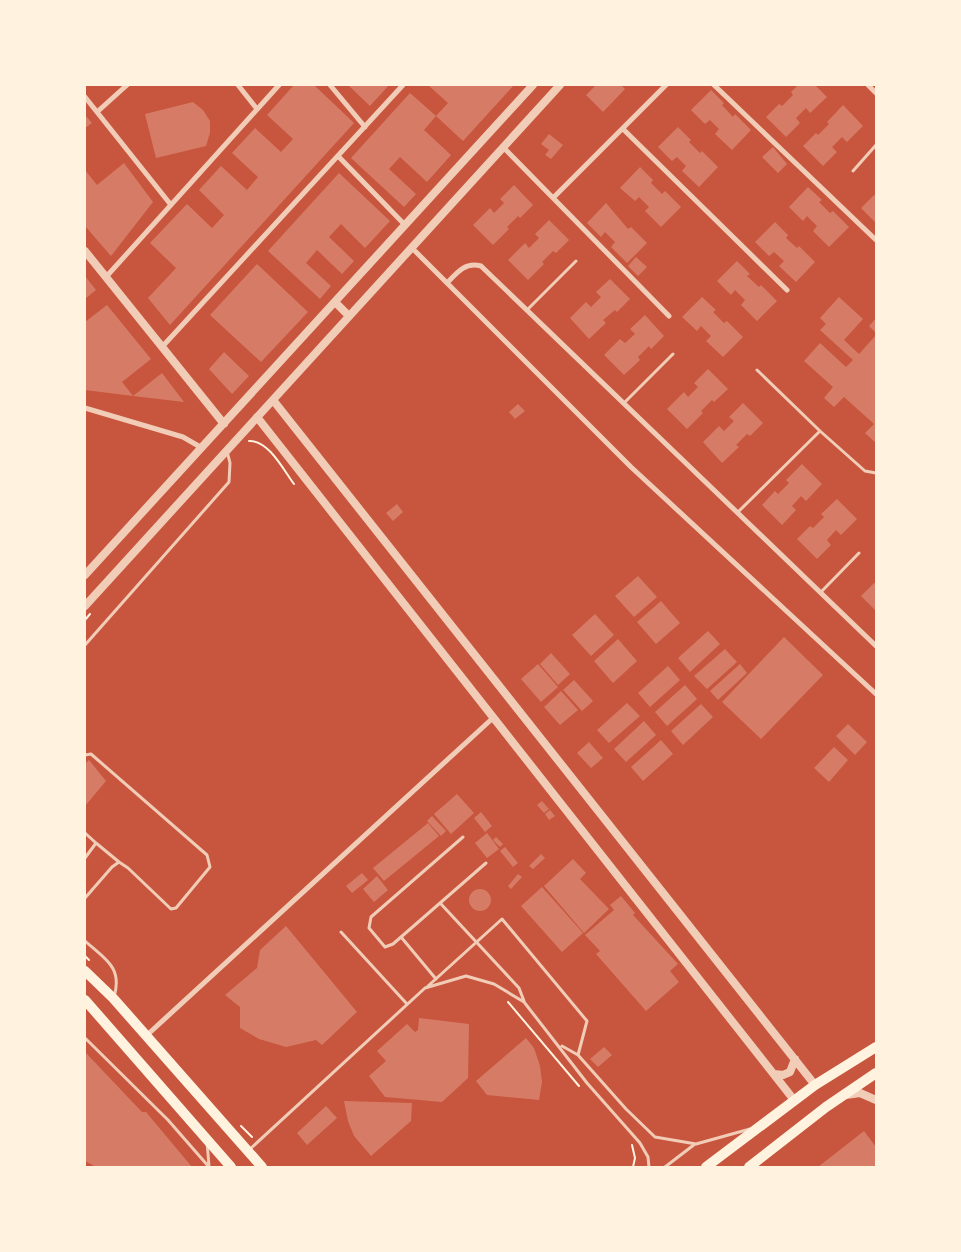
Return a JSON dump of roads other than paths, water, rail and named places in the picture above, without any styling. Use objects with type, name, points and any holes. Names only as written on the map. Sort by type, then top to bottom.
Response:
[{"type":"main road","points":[[85,971],[114,998],[146,1037],[262,1167]]},
{"type":"main road","points":[[85,1000],[231,1167]]},
{"type":"main road","points":[[706,1167],[815,1085],[876,1047]]},
{"type":"main road","points":[[749,1167],[842,1096],[876,1073]]},
{"type":"street","points":[[97,112],[127,85]]},
{"type":"street","points":[[238,85],[257,109]]},
{"type":"street","points":[[106,277],[279,85]]},
{"type":"street","points":[[330,85],[365,127]]},
{"type":"street","points":[[162,347],[403,85]]},
{"type":"street","points":[[85,575],[533,85]]},
{"type":"street","points":[[85,606],[560,85]]},
{"type":"street","points":[[554,197],[666,85]]},
{"type":"street","points":[[714,85],[876,240]]},
{"type":"street","points":[[868,85],[876,93]]},
{"type":"street","points":[[85,97],[171,205]]},
{"type":"street","points":[[623,129],[787,290]]},
{"type":"street","points":[[503,147],[669,316]]},
{"type":"street","points":[[338,156],[405,225]]},
{"type":"street","points":[[412,248],[631,467],[876,694]]},
{"type":"street","points":[[85,251],[224,424]]},
{"type":"street","points":[[448,282],[458,270],[467,265],[481,266],[876,646]]},
{"type":"street","points":[[335,302],[349,316]]},
{"type":"street","points":[[273,400],[815,1085]]},
{"type":"street","points":[[86,407],[183,437],[202,448]]},
{"type":"street","points":[[257,417],[794,1100]]},
{"type":"street","points":[[146,1037],[494,717]]},
{"type":"street","points":[[775,1074],[783,1076],[790,1072],[795,1059]]},
{"type":"street","points":[[842,1096],[860,1094],[876,1100]]},
{"type":"lane","points":[[853,171],[876,145]]},
{"type":"lane","points":[[527,310],[576,261]]},
{"type":"lane","points":[[623,403],[673,354]]},
{"type":"lane","points":[[758,370],[820,431],[865,471],[876,474]]},
{"type":"lane","points":[[737,513],[820,431]]},
{"type":"lane","points":[[85,646],[229,482],[230,463],[227,450]]},
{"type":"lane","points":[[821,592],[859,553]]},
{"type":"lane","points":[[85,755],[91,754],[207,855],[210,861],[210,868],[176,908],[171,910],[128,868],[85,833]]},
{"type":"lane","points":[[463,837],[371,917],[368,928],[385,947],[393,944],[486,863]]},
{"type":"lane","points":[[85,858],[96,843]]},
{"type":"lane","points":[[85,898],[112,867],[119,862]]},
{"type":"lane","points":[[440,904],[477,941],[519,988],[524,1002]]},
{"type":"lane","points":[[248,1150],[502,919],[586,1020],[578,1055]]},
{"type":"lane","points":[[341,932],[407,1004]]},
{"type":"lane","points":[[401,937],[436,979]]},
{"type":"lane","points":[[85,941],[116,970],[118,980],[114,998]]},
{"type":"lane","points":[[425,988],[466,976],[494,984],[524,1002],[560,1044],[587,1083],[640,1143],[648,1156],[649,1167]]},
{"type":"lane","points":[[85,1038],[168,1120],[209,1167]]},
{"type":"lane","points":[[560,1044],[578,1055],[626,1109],[655,1137],[696,1144]]},
{"type":"lane","points":[[665,1167],[696,1144],[735,1132],[760,1127]]},
{"type":"lane","points":[[207,1139],[206,1148],[209,1167]]}]
